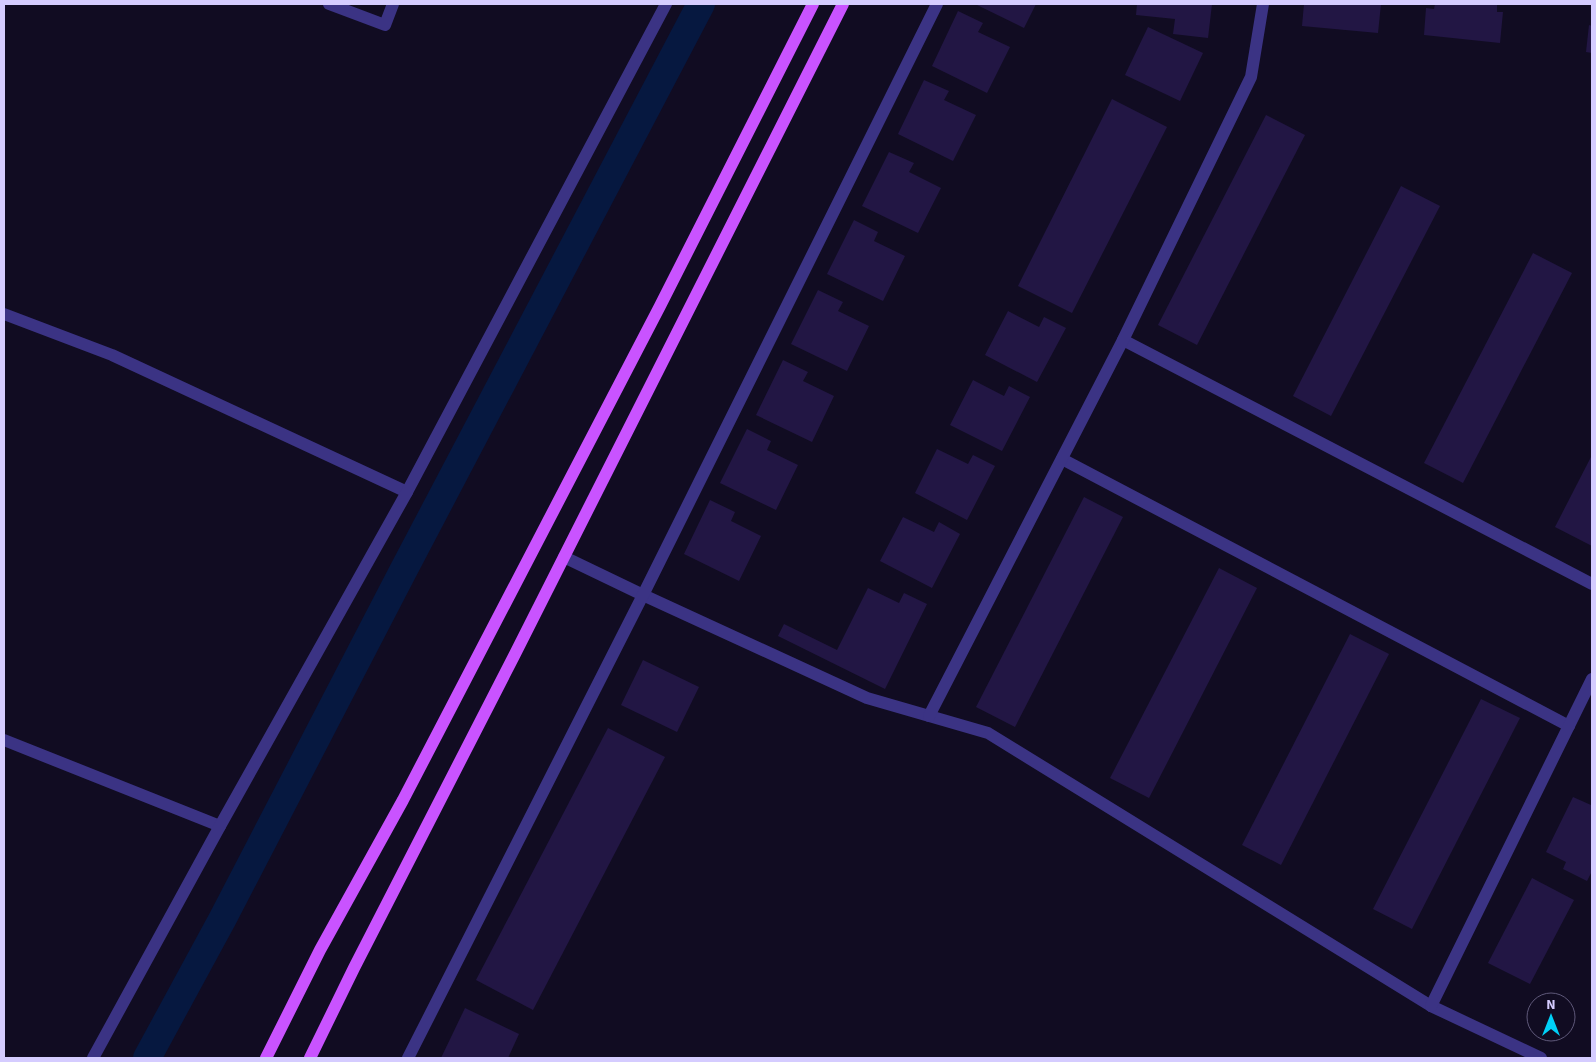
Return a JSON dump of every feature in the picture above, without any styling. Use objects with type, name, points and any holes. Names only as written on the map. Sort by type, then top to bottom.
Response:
[{"type":"main road","points":[[266,1058],[320,950],[403,800],[651,323],[813,4]]},
{"type":"main road","points":[[310,1058],[843,4]]},
{"type":"street","points":[[329,4],[384,25],[393,4]]},
{"type":"street","points":[[93,1058],[407,492],[666,4]]},
{"type":"street","points":[[408,1058],[643,595],[936,4]]},
{"type":"street","points":[[930,716],[1124,340],[1251,77],[1263,4]]},
{"type":"street","points":[[4,314],[112,355],[407,492]]},
{"type":"street","points":[[1124,340],[1592,584]]},
{"type":"street","points":[[1062,459],[1569,726]]},
{"type":"street","points":[[564,557],[867,698],[988,733],[1431,1006],[1541,1058]]},
{"type":"street","points":[[1431,1006],[1592,679]]},
{"type":"street","points":[[4,740],[220,826]]},
{"type":"building","points":[[975,4],[1036,4],[1024,28]]},
{"type":"building","points":[[1137,4],[1212,4],[1208,38],[1173,34],[1175,19],[1136,15]]},
{"type":"building","points":[[1304,4],[1381,4],[1378,33],[1302,26]]},
{"type":"building","points":[[1435,4],[1497,4],[1497,12],[1503,12],[1500,43],[1424,35],[1426,8],[1434,9]]},
{"type":"building","points":[[958,11],[983,23],[978,32],[1010,47],[987,93],[932,66]]},
{"type":"building","points":[[1589,25],[1592,26],[1592,53],[1586,52]]},
{"type":"building","points":[[1148,27],[1203,53],[1180,101],[1125,75]]},
{"type":"building","points":[[924,80],[949,91],[944,100],[976,115],[953,161],[898,134]]},
{"type":"building","points":[[1112,99],[1167,127],[1072,313],[1018,286]]},
{"type":"building","points":[[1266,115],[1305,135],[1197,345],[1158,325]]},
{"type":"building","points":[[889,152],[914,163],[909,172],[941,188],[918,233],[862,206]]},
{"type":"building","points":[[1401,186],[1440,206],[1331,416],[1293,396]]},
{"type":"building","points":[[854,220],[878,232],[874,241],[905,256],[883,301],[827,274]]},
{"type":"building","points":[[1533,253],[1572,273],[1463,483],[1424,463]]},
{"type":"building","points":[[818,290],[843,302],[838,311],[869,326],[847,371],[791,344]]},
{"type":"building","points":[[1008,311],[1039,327],[1044,317],[1066,328],[1037,382],[985,355]]},
{"type":"building","points":[[783,360],[808,372],[803,381],[834,396],[812,442],[756,415]]},
{"type":"building","points":[[973,380],[1004,396],[1009,386],[1030,397],[1002,451],[950,425]]},
{"type":"building","points":[[747,429],[771,441],[767,450],[798,465],[776,510],[720,483]]},
{"type":"building","points":[[937,449],[968,464],[973,455],[995,466],[967,520],[915,493]]},
{"type":"building","points":[[1592,455],[1592,546],[1555,527]]},
{"type":"building","points":[[1084,497],[1123,517],[1015,727],[976,707]]},
{"type":"building","points":[[710,500],[735,512],[731,521],[761,536],[739,581],[684,554]]},
{"type":"building","points":[[903,517],[934,532],[939,522],[960,534],[932,588],[880,561]]},
{"type":"building","points":[[1219,568],[1257,588],[1149,798],[1110,778]]},
{"type":"building","points":[[868,588],[899,603],[904,593],[927,604],[885,689],[778,636],[784,624],[837,650]]},
{"type":"building","points":[[1350,634],[1389,654],[1281,865],[1242,845]]},
{"type":"building","points":[[643,660],[699,687],[677,732],[621,705]]},
{"type":"building","points":[[1481,699],[1520,718],[1412,929],[1373,909]]},
{"type":"building","points":[[608,728],[665,757],[533,1010],[476,980]]},
{"type":"building","points":[[1573,797],[1591,805],[1592,802],[1592,871],[1587,881],[1563,869],[1566,862],[1546,852]]},
{"type":"building","points":[[1532,878],[1574,900],[1530,984],[1488,963]]},
{"type":"building","points":[[465,1008],[519,1034],[508,1058],[441,1058]]},
{"type":"waterway","points":[[147,1058],[223,918],[701,4]]}]
